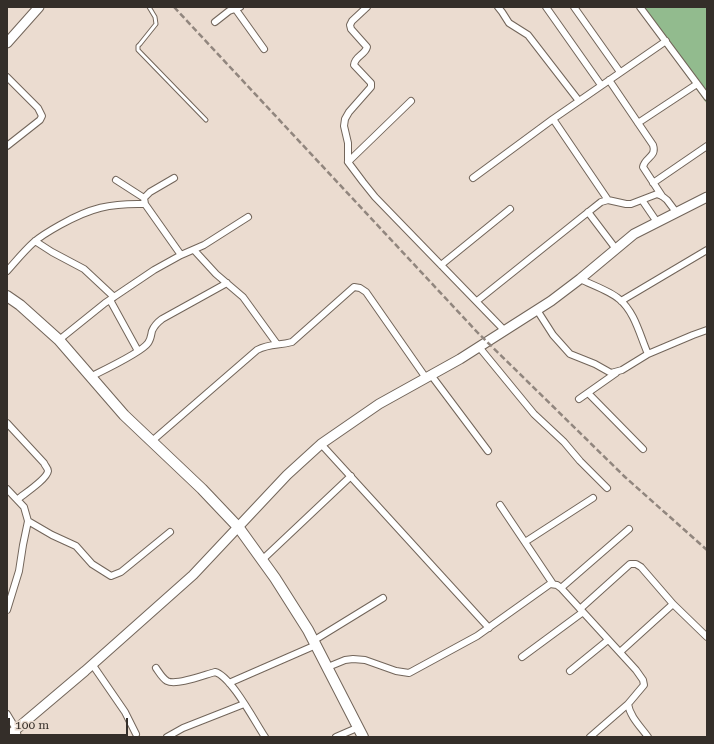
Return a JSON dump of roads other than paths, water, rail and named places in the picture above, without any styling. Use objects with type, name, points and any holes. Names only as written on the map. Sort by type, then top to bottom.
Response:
[{"type":"main road","points":[[7,296],[20,305],[60,340],[124,415],[202,489],[239,528],[275,578],[314,643],[328,667],[363,737]]},
{"type":"street","points":[[7,43],[39,7]]},
{"type":"street","points":[[367,7],[352,21],[350,25],[351,29],[367,47],[366,52],[354,61],[354,65],[371,83],[372,87],[349,112],[345,120],[344,126],[348,143],[348,162],[376,197],[505,331]]},
{"type":"street","points":[[498,7],[509,23],[528,35],[579,101]]},
{"type":"street","points":[[546,7],[601,85]]},
{"type":"street","points":[[574,7],[620,72]]},
{"type":"street","points":[[640,7],[707,97]]},
{"type":"street","points":[[215,22],[229,11],[237,8],[264,49]]},
{"type":"street","points":[[473,178],[553,119],[666,41]]},
{"type":"street","points":[[7,77],[38,108],[42,116],[40,120],[7,146]]},
{"type":"street","points":[[609,80],[653,145],[655,150],[653,155],[644,163],[643,167],[662,196],[676,212]]},
{"type":"street","points":[[638,123],[697,84]]},
{"type":"street","points":[[348,162],[411,101]]},
{"type":"street","points":[[553,119],[608,200],[632,204],[657,194],[662,196]]},
{"type":"street","points":[[653,182],[707,146]]},
{"type":"street","points":[[145,201],[150,192],[174,178]]},
{"type":"street","points":[[116,180],[145,201],[180,255]]},
{"type":"street","points":[[7,737],[17,733],[92,664],[193,575],[239,528],[287,475],[322,444],[379,404],[429,377],[537,310],[580,279],[634,234],[707,196]]},
{"type":"street","points":[[476,301],[588,212],[608,200]]},
{"type":"street","points":[[642,200],[656,222]]},
{"type":"street","points":[[7,271],[35,241],[44,234],[80,214],[97,208],[145,201]]},
{"type":"street","points":[[441,265],[510,209]]},
{"type":"street","points":[[588,212],[616,249]]},
{"type":"street","points":[[60,340],[112,298],[154,270],[180,255],[194,250],[248,217]]},
{"type":"street","points":[[35,241],[84,269],[112,298],[138,351]]},
{"type":"street","points":[[194,250],[226,284],[243,297],[277,344]]},
{"type":"street","points":[[621,301],[707,250]]},
{"type":"street","points":[[580,279],[618,298],[626,305],[632,315],[648,354]]},
{"type":"street","points":[[92,376],[138,351],[148,343],[156,324],[162,319],[226,284]]},
{"type":"street","points":[[152,441],[257,350],[267,345],[292,342],[354,287],[360,288],[366,292],[429,377],[488,452]]},
{"type":"street","points":[[537,310],[553,335],[570,354],[596,364],[608,372],[617,372]]},
{"type":"street","points":[[579,399],[617,372],[648,354],[707,330]]},
{"type":"street","points":[[479,347],[534,414],[564,442],[580,461],[607,488]]},
{"type":"street","points":[[588,393],[643,449]]},
{"type":"street","points":[[7,423],[48,469],[44,478],[18,499]]},
{"type":"street","points":[[322,444],[489,628]]},
{"type":"street","points":[[262,560],[351,476]]},
{"type":"street","points":[[7,489],[24,507],[28,521],[19,571],[7,610]]},
{"type":"street","points":[[525,542],[593,498]]},
{"type":"street","points":[[500,505],[553,584],[561,588],[620,652],[643,680],[644,685],[628,704],[590,737]]},
{"type":"street","points":[[28,521],[76,546],[92,564],[111,576],[121,572],[170,532]]},
{"type":"street","points":[[561,588],[629,529]]},
{"type":"street","points":[[522,657],[581,610],[630,564],[636,564],[641,567],[674,604],[707,637]]},
{"type":"street","points":[[328,667],[345,660],[353,659],[365,660],[396,671],[410,673],[466,643],[536,593],[550,584],[553,584]]},
{"type":"street","points":[[229,683],[314,643],[383,598]]},
{"type":"street","points":[[620,652],[674,604]]},
{"type":"street","points":[[570,671],[608,640]]},
{"type":"street","points":[[92,664],[125,712],[136,734]]},
{"type":"street","points":[[156,668],[168,681],[181,681],[215,672],[220,673],[244,704],[265,737]]},
{"type":"street","points":[[168,737],[183,728],[244,704]]},
{"type":"street","points":[[628,704],[629,710],[633,717],[648,737]]},
{"type":"street","points":[[7,714],[17,733]]},
{"type":"street","points":[[336,737],[359,727]]},
{"type":"lane","points":[[149,7],[155,16],[156,24],[140,44],[138,50],[206,120]]},
{"type":"railway","points":[[174,7],[478,333],[625,477],[707,550]]}]
